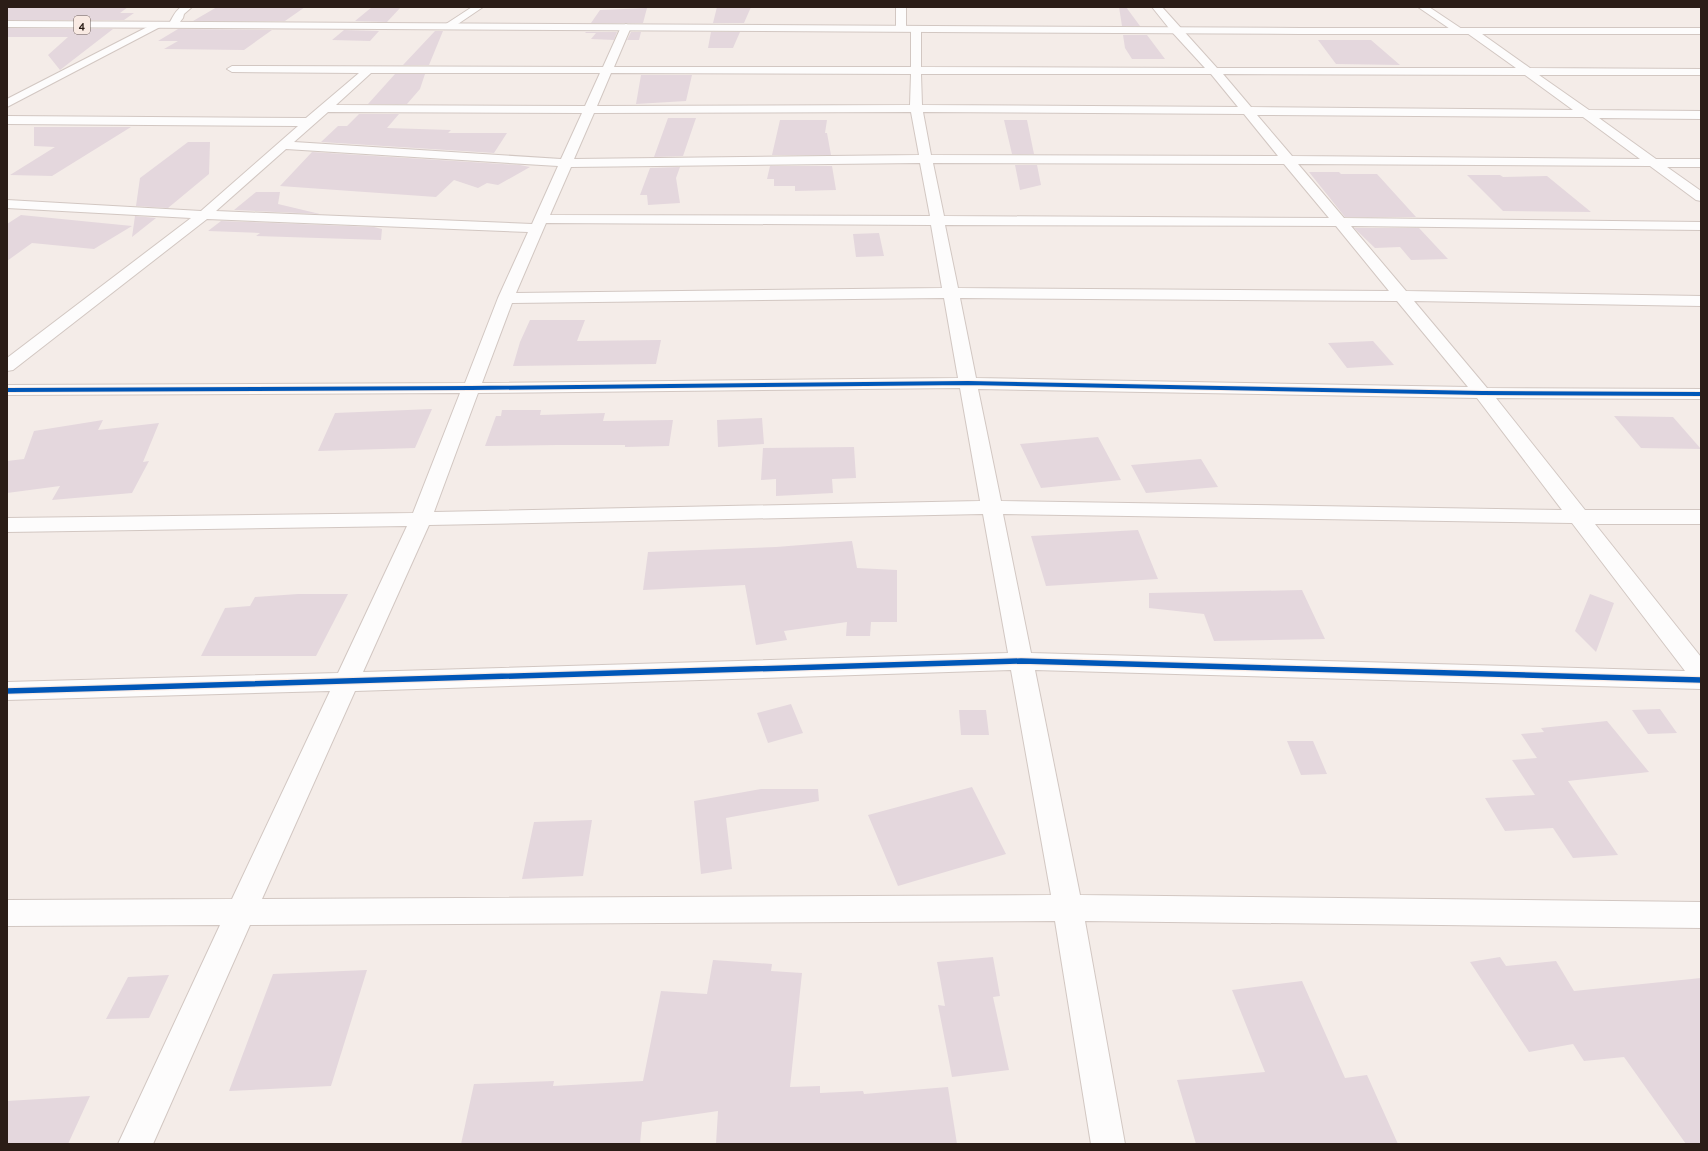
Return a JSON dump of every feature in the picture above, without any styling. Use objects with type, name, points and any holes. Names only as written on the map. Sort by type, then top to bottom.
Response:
[{"type":"main road","points":[[173,25],[179,14],[187,7]]},
{"type":"main road","points":[[449,26],[478,7]]},
{"type":"main road","points":[[900,7],[908,29],[916,70],[916,108],[1068,908],[1108,1144]]},
{"type":"main road","points":[[1157,7],[1214,71],[1482,393],[1701,674]]},
{"type":"main road","points":[[1423,7],[1465,31],[1526,71],[1701,197]]},
{"type":"main road","name":"4","points":[[7,24],[157,25]]},
{"type":"main road","points":[[7,104],[157,25],[1701,31]]},
{"type":"main road","points":[[135,1144],[421,519],[506,298],[626,27]]},
{"type":"main road","points":[[232,69],[1701,72]]},
{"type":"main road","points":[[11,360],[204,214],[369,69]]},
{"type":"main road","points":[[324,108],[588,110],[916,108],[1701,115]]},
{"type":"main road","points":[[7,120],[308,122]]},
{"type":"main road","points":[[282,145],[565,164],[926,159],[1701,163]]},
{"type":"main road","points":[[7,204],[204,214],[538,223],[937,221],[1341,222],[1701,226]]},
{"type":"main road","points":[[506,298],[951,293],[1402,296],[1701,301]]},
{"type":"main road","points":[[7,390],[472,388],[968,383],[1482,393],[1701,394]]},
{"type":"main road","points":[[7,525],[991,508],[1579,517],[1701,517]]},
{"type":"main road","points":[[7,691],[1021,661],[1701,680]]},
{"type":"main road","points":[[7,913],[1068,908],[1701,915]]},
{"type":"building","points":[[7,7],[128,7],[120,13],[134,13],[124,20],[7,20]]},
{"type":"building","points":[[217,7],[305,7],[285,21],[193,21]]},
{"type":"building","points":[[372,7],[401,7],[387,22],[355,21]]},
{"type":"building","points":[[717,7],[751,7],[744,23],[713,23]]},
{"type":"building","points":[[1119,7],[1126,7],[1140,26],[1122,26]]},
{"type":"building","points":[[647,8],[643,23],[591,23],[600,10]]},
{"type":"building","points":[[7,28],[113,29],[60,70],[48,55],[68,37],[7,37]]},
{"type":"building","points":[[178,29],[272,30],[244,50],[164,49],[178,41],[158,41]]},
{"type":"building","points":[[344,30],[379,31],[370,41],[332,40]]},
{"type":"building","points":[[435,31],[443,31],[429,65],[403,65]]},
{"type":"building","points":[[617,32],[614,40],[591,39],[596,33],[585,33]]},
{"type":"building","points":[[631,32],[641,32],[639,40],[627,40]]},
{"type":"building","points":[[711,32],[740,32],[733,48],[708,48]]},
{"type":"building","points":[[1123,35],[1147,35],[1165,59],[1132,59],[1125,48]]},
{"type":"building","points":[[1318,40],[1371,40],[1400,65],[1336,64]]},
{"type":"building","points":[[395,74],[425,74],[420,89],[407,104],[368,104]]},
{"type":"building","points":[[641,75],[692,75],[686,101],[636,104]]},
{"type":"building","points":[[359,114],[399,114],[387,128],[451,130],[448,133],[507,133],[494,153],[321,142],[338,126],[347,126]]},
{"type":"building","points":[[668,118],[696,118],[683,156],[654,157]]},
{"type":"building","points":[[780,120],[827,120],[825,133],[827,133],[831,155],[772,155]]},
{"type":"building","points":[[1004,120],[1027,120],[1034,154],[1012,154]]},
{"type":"building","points":[[34,127],[131,127],[52,176],[10,175],[55,147],[34,146]]},
{"type":"building","points":[[188,142],[210,142],[209,174],[168,208],[136,206],[140,178]]},
{"type":"building","points":[[312,152],[520,165],[530,167],[498,185],[487,183],[478,188],[454,180],[436,197],[280,186]]},
{"type":"building","points":[[1015,165],[1037,165],[1041,185],[1020,190]]},
{"type":"building","points":[[770,166],[832,166],[836,190],[795,191],[795,186],[774,186],[774,179],[767,179]]},
{"type":"building","points":[[680,167],[676,178],[680,203],[648,205],[647,195],[640,195],[650,168]]},
{"type":"building","points":[[1309,172],[1377,174],[1416,217],[1345,217]]},
{"type":"building","points":[[1467,175],[1500,175],[1503,177],[1547,176],[1591,212],[1503,211]]},
{"type":"building","points":[[256,192],[280,192],[278,204],[320,214],[234,210]]},
{"type":"building","points":[[21,215],[132,226],[94,249],[32,243],[7,261],[7,224]]},
{"type":"building","points":[[135,216],[156,218],[132,237]]},
{"type":"building","points":[[221,221],[374,227],[382,229],[381,240],[256,236],[260,233],[208,231]]},
{"type":"building","points":[[1354,228],[1419,228],[1448,259],[1411,260],[1400,247],[1375,248]]},
{"type":"building","points":[[879,233],[884,256],[856,257],[853,234]]},
{"type":"building","points":[[530,320],[585,320],[577,341],[661,340],[656,364],[513,366],[520,342]]},
{"type":"building","points":[[1373,341],[1394,365],[1347,368],[1328,343]]},
{"type":"building","points":[[432,409],[415,448],[318,451],[335,413]]},
{"type":"building","points":[[502,410],[541,410],[540,415],[605,413],[603,421],[673,420],[669,446],[485,446],[496,416],[501,416]]},
{"type":"building","points":[[1614,416],[1673,417],[1701,449],[1641,448]]},
{"type":"building","points":[[762,418],[764,444],[718,447],[717,420]]},
{"type":"building","points":[[103,420],[98,430],[159,423],[143,462],[149,461],[132,493],[52,500],[60,486],[7,493],[7,461],[24,459],[34,431]]},
{"type":"building","points":[[1098,437],[1121,480],[1041,488],[1020,444]]},
{"type":"building","points":[[854,447],[856,478],[832,479],[833,493],[776,496],[776,479],[761,480],[763,448]]},
{"type":"building","points":[[1201,459],[1218,487],[1146,493],[1131,465]]},
{"type":"building","points":[[1138,530],[1158,579],[1046,586],[1031,536]]},
{"type":"building","points":[[852,541],[857,568],[897,570],[897,622],[871,622],[870,636],[846,636],[847,622],[784,631],[787,640],[756,645],[745,585],[643,590],[648,552],[776,547]]},
{"type":"building","points":[[1302,590],[1325,639],[1214,641],[1204,614],[1149,608],[1149,593]]},
{"type":"building","points":[[298,594],[348,594],[316,656],[201,656],[225,608],[250,606],[255,597]]},
{"type":"building","points":[[1590,594],[1614,603],[1596,652],[1575,631]]},
{"type":"building","points":[[791,704],[803,733],[768,743],[757,713]]},
{"type":"building","points":[[1660,709],[1677,733],[1648,734],[1632,710]]},
{"type":"building","points":[[959,710],[986,710],[989,735],[961,735]]},
{"type":"building","points":[[1607,721],[1649,772],[1568,781],[1618,855],[1573,858],[1553,828],[1505,831],[1485,798],[1535,795],[1512,760],[1537,758],[1521,734],[1544,732],[1541,728]]},
{"type":"building","points":[[1287,741],[1313,741],[1327,774],[1301,775]]},
{"type":"building","points":[[972,787],[1006,854],[898,886],[868,815]]},
{"type":"building","points":[[761,789],[818,789],[819,801],[726,818],[732,869],[701,874],[694,801]]},
{"type":"building","points":[[592,820],[583,876],[522,879],[534,822]]},
{"type":"building","points":[[993,957],[1000,996],[993,997],[1009,1070],[952,1077],[938,1005],[945,1006],[937,962]]},
{"type":"building","points":[[1500,957],[1506,966],[1556,961],[1574,991],[1701,978],[1701,1144],[1686,1144],[1624,1057],[1584,1061],[1573,1044],[1529,1052],[1470,962]]},
{"type":"building","points":[[713,960],[772,964],[771,971],[802,973],[790,1087],[820,1086],[820,1093],[863,1091],[864,1094],[948,1087],[957,1144],[716,1144],[718,1111],[642,1122],[640,1144],[461,1144],[474,1084],[554,1081],[553,1086],[643,1081],[661,991],[707,994]]},
{"type":"building","points":[[367,970],[331,1086],[229,1091],[273,974]]},
{"type":"building","points":[[169,975],[149,1018],[106,1019],[128,977]]},
{"type":"building","points":[[1302,981],[1345,1078],[1367,1075],[1398,1144],[1196,1144],[1177,1080],[1265,1072],[1232,990]]},
{"type":"building","points":[[90,1096],[68,1144],[7,1144],[7,1101]]},
{"type":"cycle path","points":[[7,390],[471,388],[968,383],[1482,393],[1701,394]]},
{"type":"cycle path","points":[[7,691],[1021,661],[1701,680]]}]
